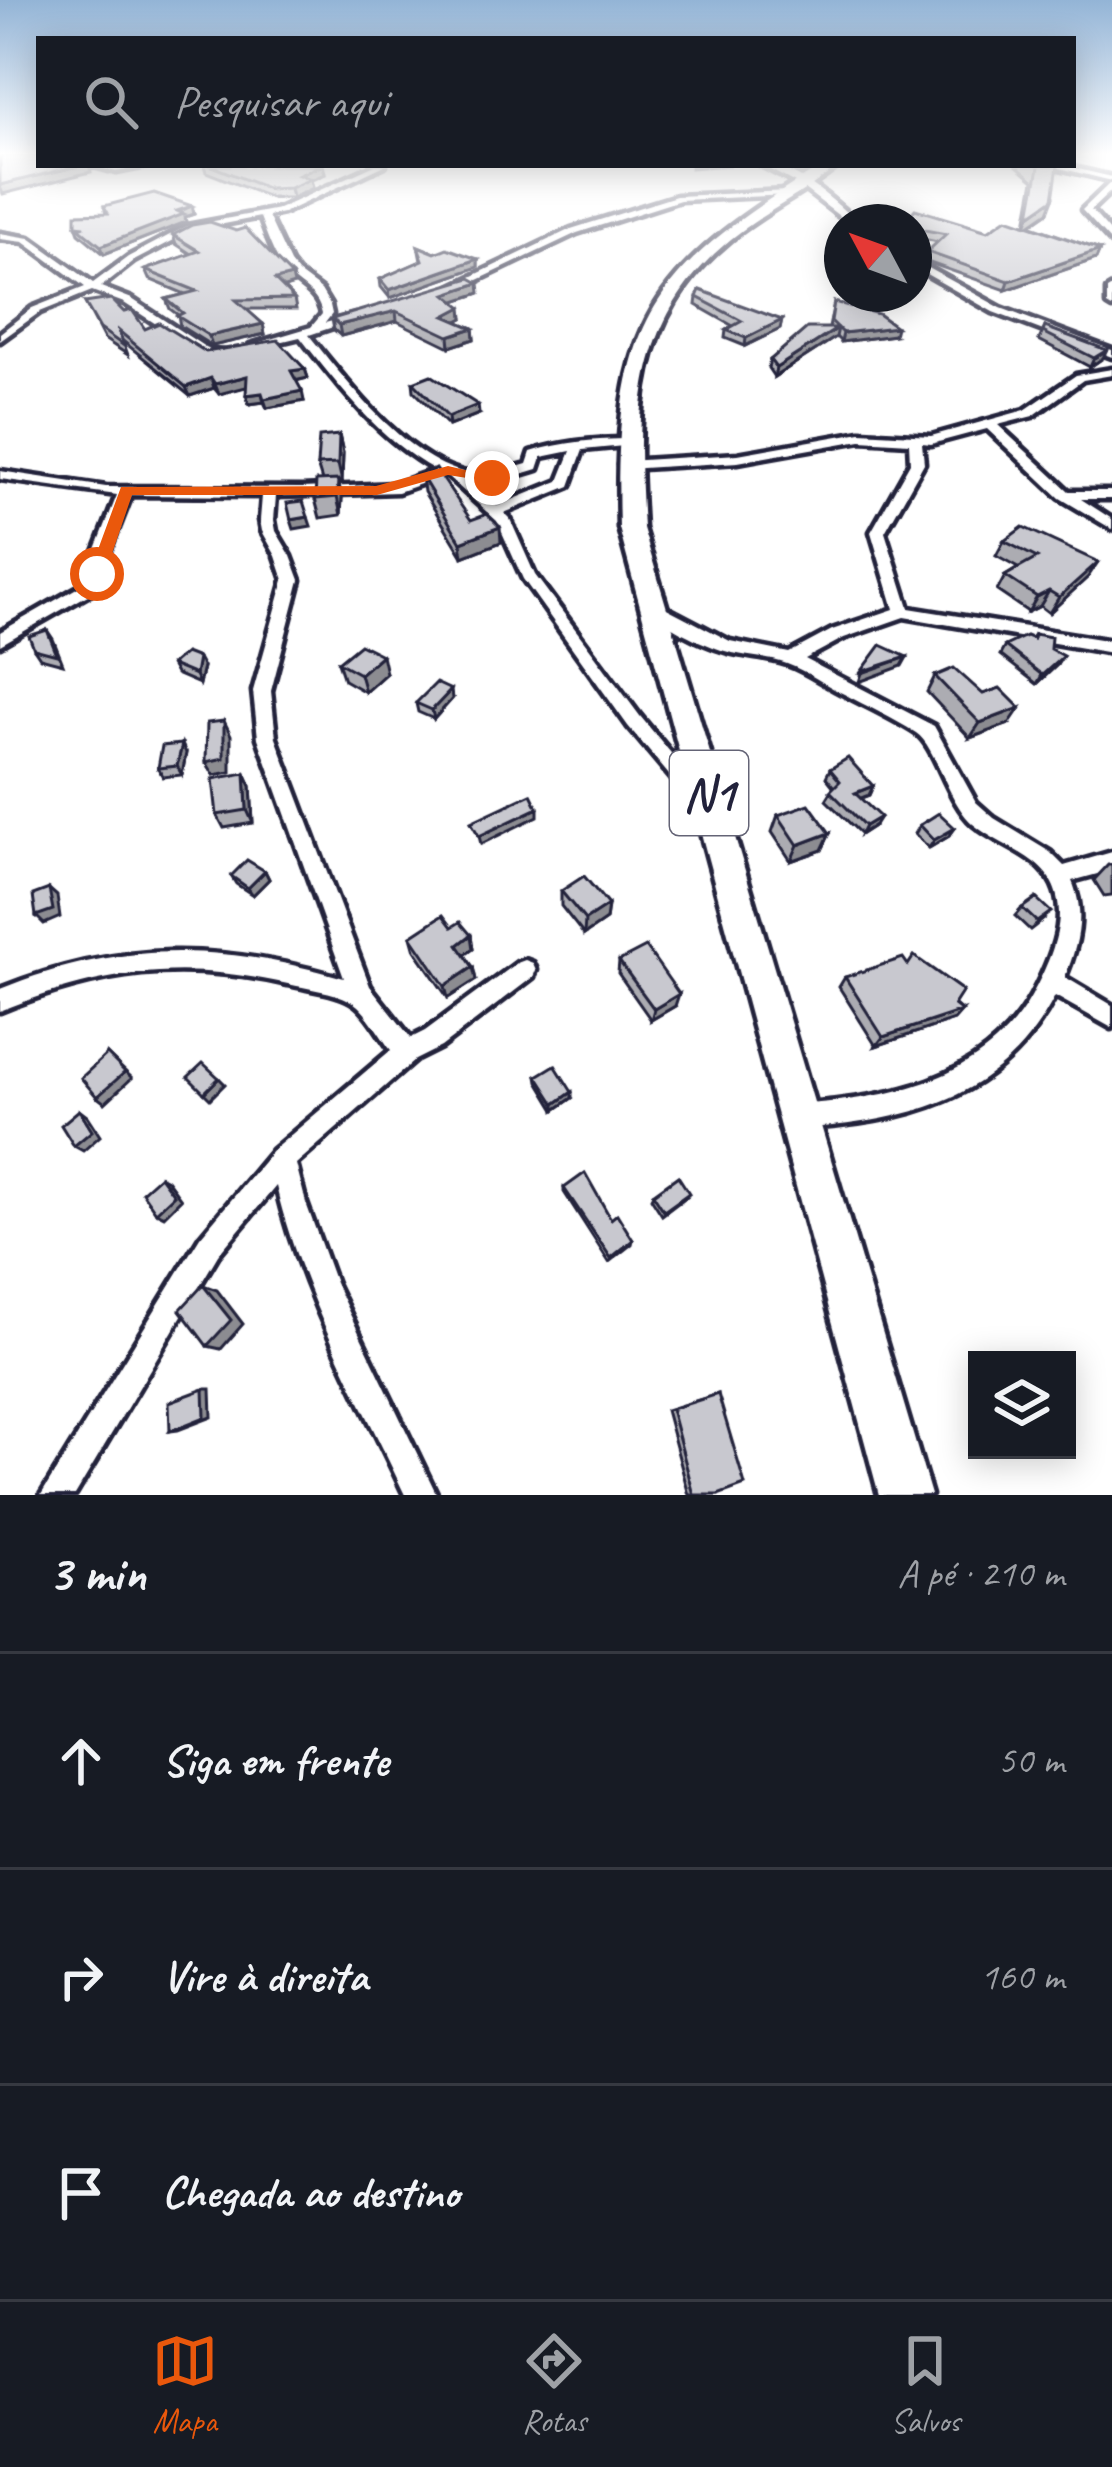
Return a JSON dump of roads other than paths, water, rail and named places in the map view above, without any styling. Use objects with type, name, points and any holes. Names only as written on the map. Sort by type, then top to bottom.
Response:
[{"type":"highway","name":"N1","points":[[733,225],[663,303],[629,386],[625,453],[631,528],[905,1495]]},
{"type":"street","points":[[0,338],[36,310],[92,288],[190,228],[208,225]]},
{"type":"street","points":[[268,225],[291,272],[317,288],[326,303],[327,314],[308,333]]},
{"type":"street","points":[[450,289],[594,225]]},
{"type":"street","points":[[0,236],[27,240],[92,288],[128,301],[209,354],[359,317]]},
{"type":"street","points":[[932,272],[997,310],[1112,354]]},
{"type":"street","points":[[1112,290],[1112,304]]},
{"type":"street","points":[[308,333],[372,414],[429,464],[492,478],[533,466],[536,454],[552,448],[718,460],[861,436],[915,441],[1029,413],[1080,377],[1112,372]]},
{"type":"street","points":[[990,425],[1065,495],[1112,525]]},
{"type":"street","points":[[903,612],[878,532],[917,463],[915,441]]},
{"type":"street","points":[[494,512],[565,483],[577,451]]},
{"type":"street","points":[[0,488],[8,477],[126,490],[398,488],[448,470]]},
{"type":"street","points":[[448,470],[503,519],[528,576],[576,644],[716,819]]},
{"type":"street","points":[[0,639],[88,588],[126,490]]},
{"type":"street","points":[[270,491],[264,514],[267,536],[292,580],[262,691],[267,738],[361,994],[407,1052]]},
{"type":"street","points":[[1065,495],[1112,495]]},
{"type":"street","points":[[653,608],[726,646],[791,659],[928,731],[944,772],[974,813],[1060,876],[1067,895],[1070,935],[1052,982],[1022,1032],[995,1061],[955,1086],[853,1114],[795,1117]]},
{"type":"street","points":[[791,659],[838,634],[903,612],[1112,647]]},
{"type":"street","points":[[1060,876],[1112,861]]},
{"type":"street","points":[[0,1000],[44,979],[136,960],[241,963],[361,994]]},
{"type":"street","points":[[57,1495],[209,1246],[282,1159],[407,1052],[433,1040],[525,970]]},
{"type":"street","points":[[1052,982],[1112,1017]]},
{"type":"street","points":[[282,1159],[292,1206],[326,1298],[421,1495]]}]
